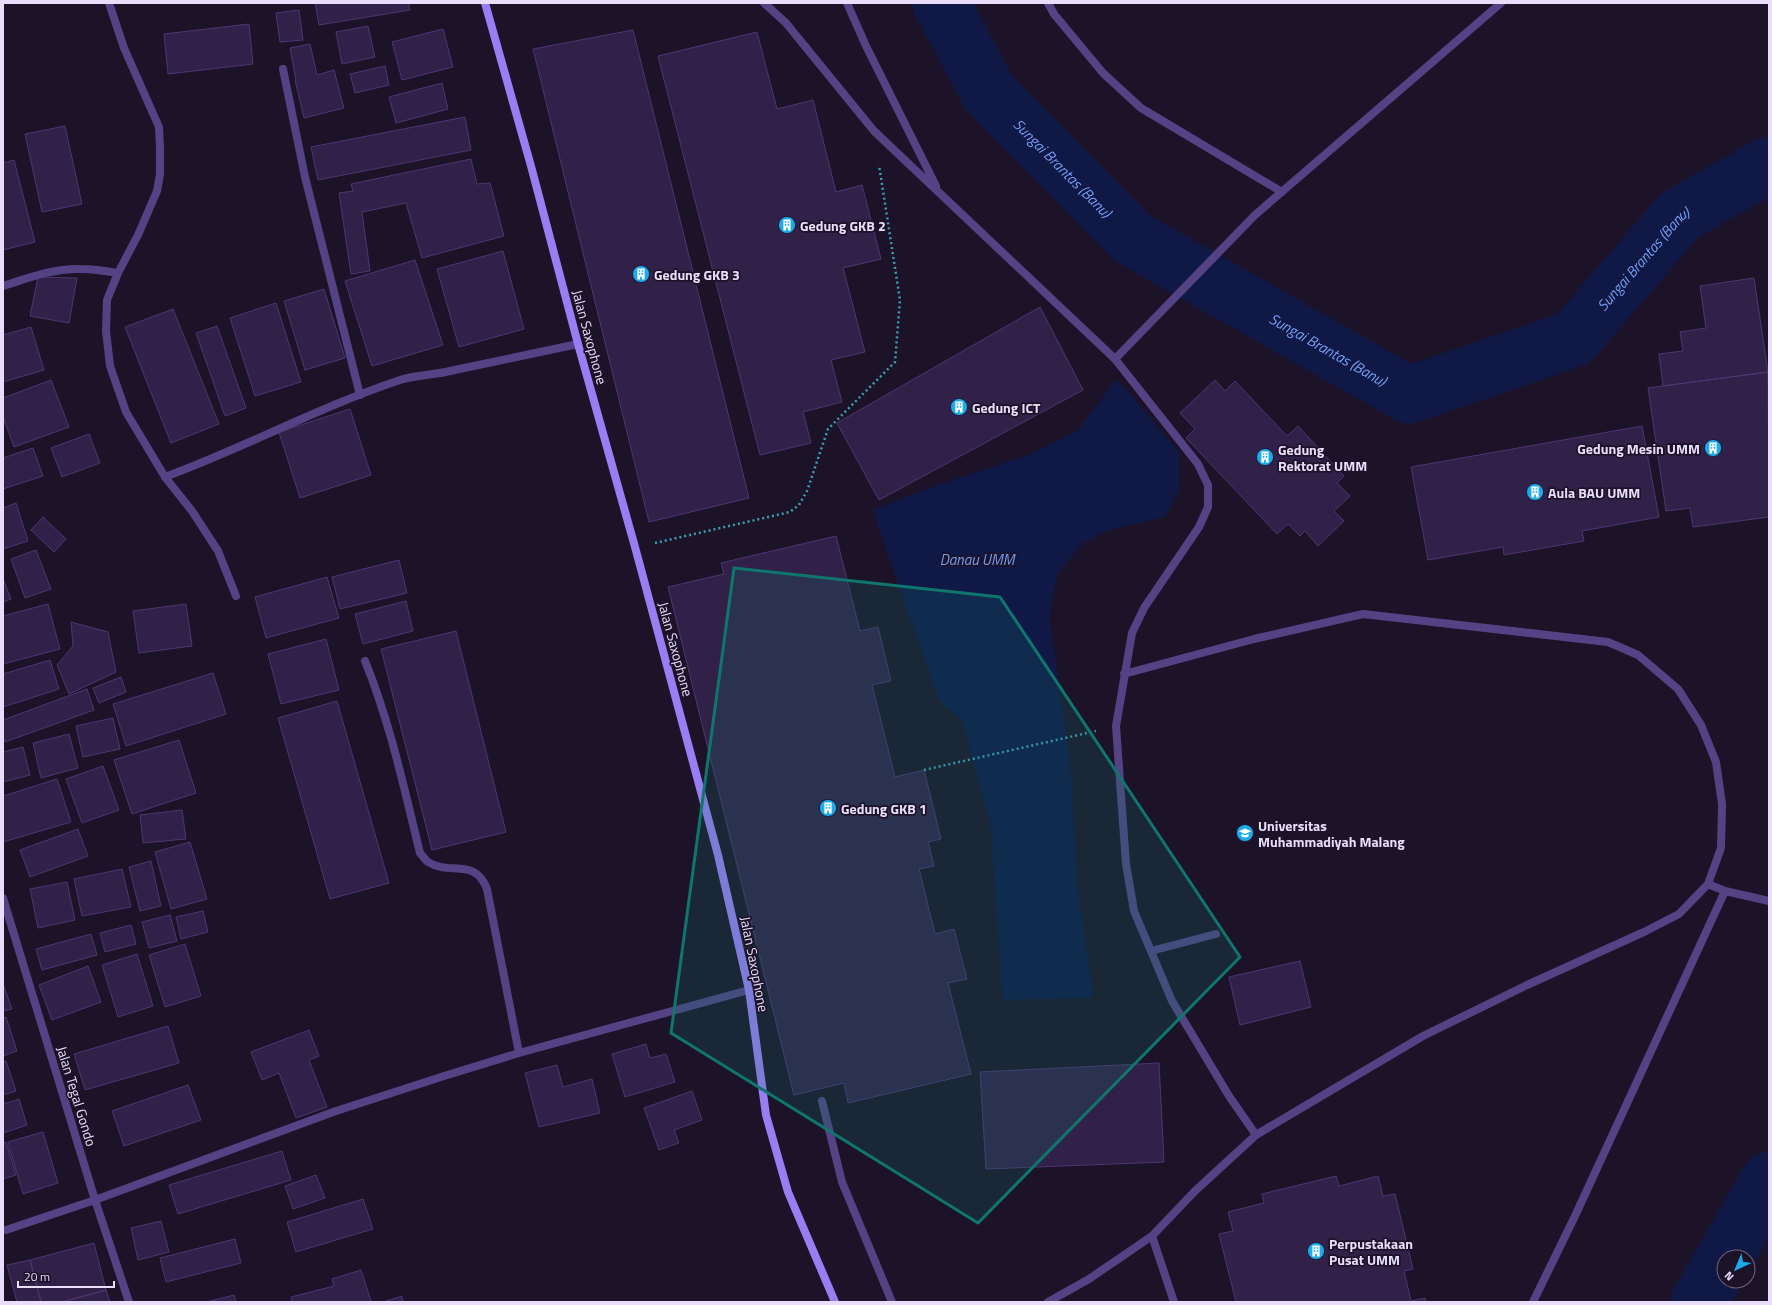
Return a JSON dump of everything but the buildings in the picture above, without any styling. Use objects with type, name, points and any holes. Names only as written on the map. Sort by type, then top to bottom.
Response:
[{"type":"main road","name":"Jalan Saxophone","points":[[485,3],[531,166],[578,344],[635,547],[718,855],[749,990],[766,1115],[788,1192],[835,1302]]},
{"type":"street","points":[[109,3],[124,48],[159,128],[160,148],[160,174],[157,191],[138,235],[118,273],[107,300],[106,331],[110,366],[126,412],[165,477],[192,511],[218,551],[236,596]]},
{"type":"street","points":[[764,3],[786,23],[874,131],[1114,359],[1198,464],[1208,485],[1208,507],[1199,527],[1144,608],[1132,633],[1116,726],[1126,864],[1134,911],[1172,1001],[1229,1096],[1256,1135]]},
{"type":"street","points":[[847,3],[866,46],[939,192]]},
{"type":"street","points":[[1048,3],[1054,14],[1103,73],[1141,108],[1282,192]]},
{"type":"street","points":[[1114,359],[1255,215],[1501,3]]},
{"type":"street","points":[[283,69],[305,177],[360,395]]},
{"type":"street","points":[[3,286],[40,274],[59,270],[80,269],[118,273]]},
{"type":"street","points":[[165,477],[208,461],[360,395],[402,379],[449,372],[578,344]]},
{"type":"street","points":[[1048,1302],[1089,1279],[1152,1236],[1195,1191],[1256,1135],[1423,1036],[1527,985],[1644,932],[1679,914],[1708,884],[1721,848],[1722,804],[1716,762],[1703,731],[1678,689],[1638,655],[1608,642],[1363,614],[1254,639],[1124,674]]},
{"type":"street","points":[[365,661],[382,706],[396,754],[420,853],[428,862],[439,866],[470,870],[484,880],[520,1053]]},
{"type":"street","points":[[1708,884],[1725,891],[1769,901]]},
{"type":"street","points":[[1532,1302],[1575,1216],[1725,891]]},
{"type":"street","name":"Jalan Tegal Gondo","points":[[3,898],[95,1200],[129,1302]]},
{"type":"street","points":[[1151,952],[1216,934]]},
{"type":"street","points":[[6,1230],[95,1200],[336,1111],[520,1053],[749,990]]},
{"type":"street","points":[[822,1101],[842,1182],[892,1302]]},
{"type":"street","points":[[1152,1236],[1174,1302]]},
{"type":"path","points":[[653,543],[790,512],[799,505],[807,491],[828,430],[896,362],[900,300],[874,131]]},
{"type":"path","points":[[924,770],[1081,734]]},
{"type":"highlighted area","points":[[734,568],[1000,597],[1240,957],[978,1223],[671,1033]]},
{"type":"water","name":"Danau UMM","points":[[1115,381],[1120,382],[1179,452],[1179,490],[1165,517],[1109,530],[1082,544],[1058,573],[1049,617],[1070,757],[1077,881],[1093,995],[1091,998],[1006,1000],[1002,998],[990,819],[986,811],[962,721],[941,702],[937,696],[873,512],[875,509],[940,484],[1028,455],[1078,430]]},
{"type":"waterway","name":"Sungai Brantas (Banu)","points":[[941,3],[989,93],[1132,238],[1409,395],[1573,339],[1680,215],[1769,165]]},
{"type":"waterway","name":"Sungai Brantas (Banu)","points":[[1730,1249],[1769,1180]]},
{"type":"waterway","name":"Sungai Brantas (Banu)","points":[[1699,1302],[1716,1272]]},
{"type":"place","name":"Gedung GKB 2","points":[[787,225]]},
{"type":"place","name":"Gedung GKB 3","points":[[641,274]]},
{"type":"place","name":"Gedung ICT","points":[[959,407]]},
{"type":"place","name":"Gedung Mesin UMM","points":[[1713,448]]},
{"type":"place","name":"Gedung Rektorat UMM","points":[[1265,457]]},
{"type":"place","name":"Aula BAU UMM","points":[[1535,492]]},
{"type":"place","name":"Gedung GKB 1","points":[[828,808]]},
{"type":"place","name":"Universitas Muhammadiyah Malang","points":[[1245,833]]},
{"type":"place","name":"Perpustakaan Pusat UMM","points":[[1316,1251]]}]
